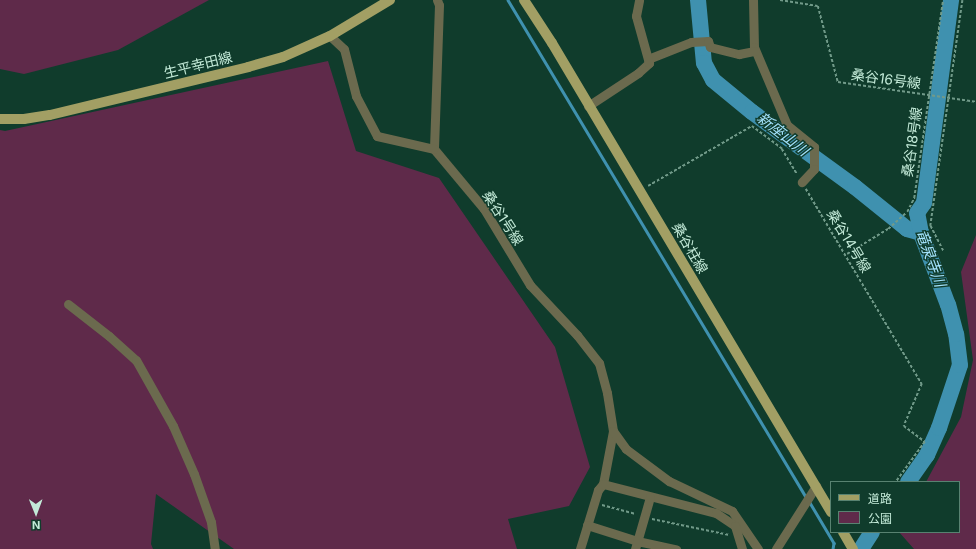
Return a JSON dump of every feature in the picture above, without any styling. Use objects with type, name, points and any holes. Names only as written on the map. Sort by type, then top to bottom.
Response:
[{"type":"main road","name":"生平幸田線","points":[[0,119],[24,119],[50,115],[248,67],[283,57],[330,36],[390,0]]},
{"type":"main road","name":"桑谷柱線","points":[[524,0],[552,43],[588,106],[640,190],[830,510]]},
{"type":"main road","points":[[845,536],[853,549]]},
{"type":"street","points":[[330,36],[344,49],[356,96],[377,136],[434,149],[439,5],[437,0]]},
{"type":"street","points":[[588,106],[638,73],[649,63],[636,16],[639,0]]},
{"type":"street","points":[[753,0],[755,51],[788,125],[814,147],[814,169],[802,182]]},
{"type":"street","points":[[648,59],[691,42],[708,41],[710,47],[739,54],[755,51]]},
{"type":"street","name":"桑谷1号線","points":[[434,149],[484,209],[530,286],[577,335],[599,363],[607,393],[613,431]]},
{"type":"street","points":[[68,304],[109,336],[136,360],[172,426],[194,474],[212,522],[215,549]]},
{"type":"street","points":[[580,549],[598,490],[603,484],[613,431]]},
{"type":"street","points":[[613,431],[626,449],[669,481],[732,511],[758,549]]},
{"type":"street","points":[[603,484],[650,497],[716,512],[735,526],[742,549]]},
{"type":"street","points":[[776,549],[816,486]]},
{"type":"street","points":[[636,545],[650,497]]},
{"type":"street","points":[[587,525],[636,545],[676,549]]},
{"type":"path","name":"桑谷16号線","points":[[780,0],[818,6],[838,82],[929,96]]},
{"type":"path","name":"桑谷18号線","points":[[846,254],[888,229],[908,212],[914,198],[943,0]]},
{"type":"path","points":[[943,251],[930,226],[962,0]]},
{"type":"path","points":[[929,96],[976,102]]},
{"type":"path","name":"桑谷14号線","points":[[640,190],[752,126],[782,149],[846,254],[922,384],[904,426],[925,442],[897,481]]},
{"type":"path","points":[[594,503],[644,517],[738,538]]},
{"type":"green space","points":[[0,0],[209,0],[118,50],[24,74],[0,69]]},
{"type":"green space","points":[[328,61],[356,151],[439,178],[555,347],[590,467],[569,506],[508,519],[517,549],[234,549],[156,494],[151,544],[153,549],[0,549],[0,130],[5,131]]},
{"type":"green space","points":[[976,235],[976,549],[914,549],[900,533],[960,533],[960,481],[927,481],[961,417],[973,360],[961,272]]},
{"type":"waterway","points":[[508,0],[806,497]]},
{"type":"waterway","name":"新座山川","points":[[698,0],[704,63],[713,80],[752,112],[855,187],[907,229],[921,233]]},
{"type":"waterway","name":"竜泉寺川","points":[[909,481],[927,455],[939,428],[960,365],[956,334],[948,305],[921,233],[917,213],[924,203],[951,0]]},
{"type":"waterway","points":[[809,501],[834,543],[833,549]]},
{"type":"waterway","name":"竜泉寺川","points":[[861,549],[871,533]]}]
